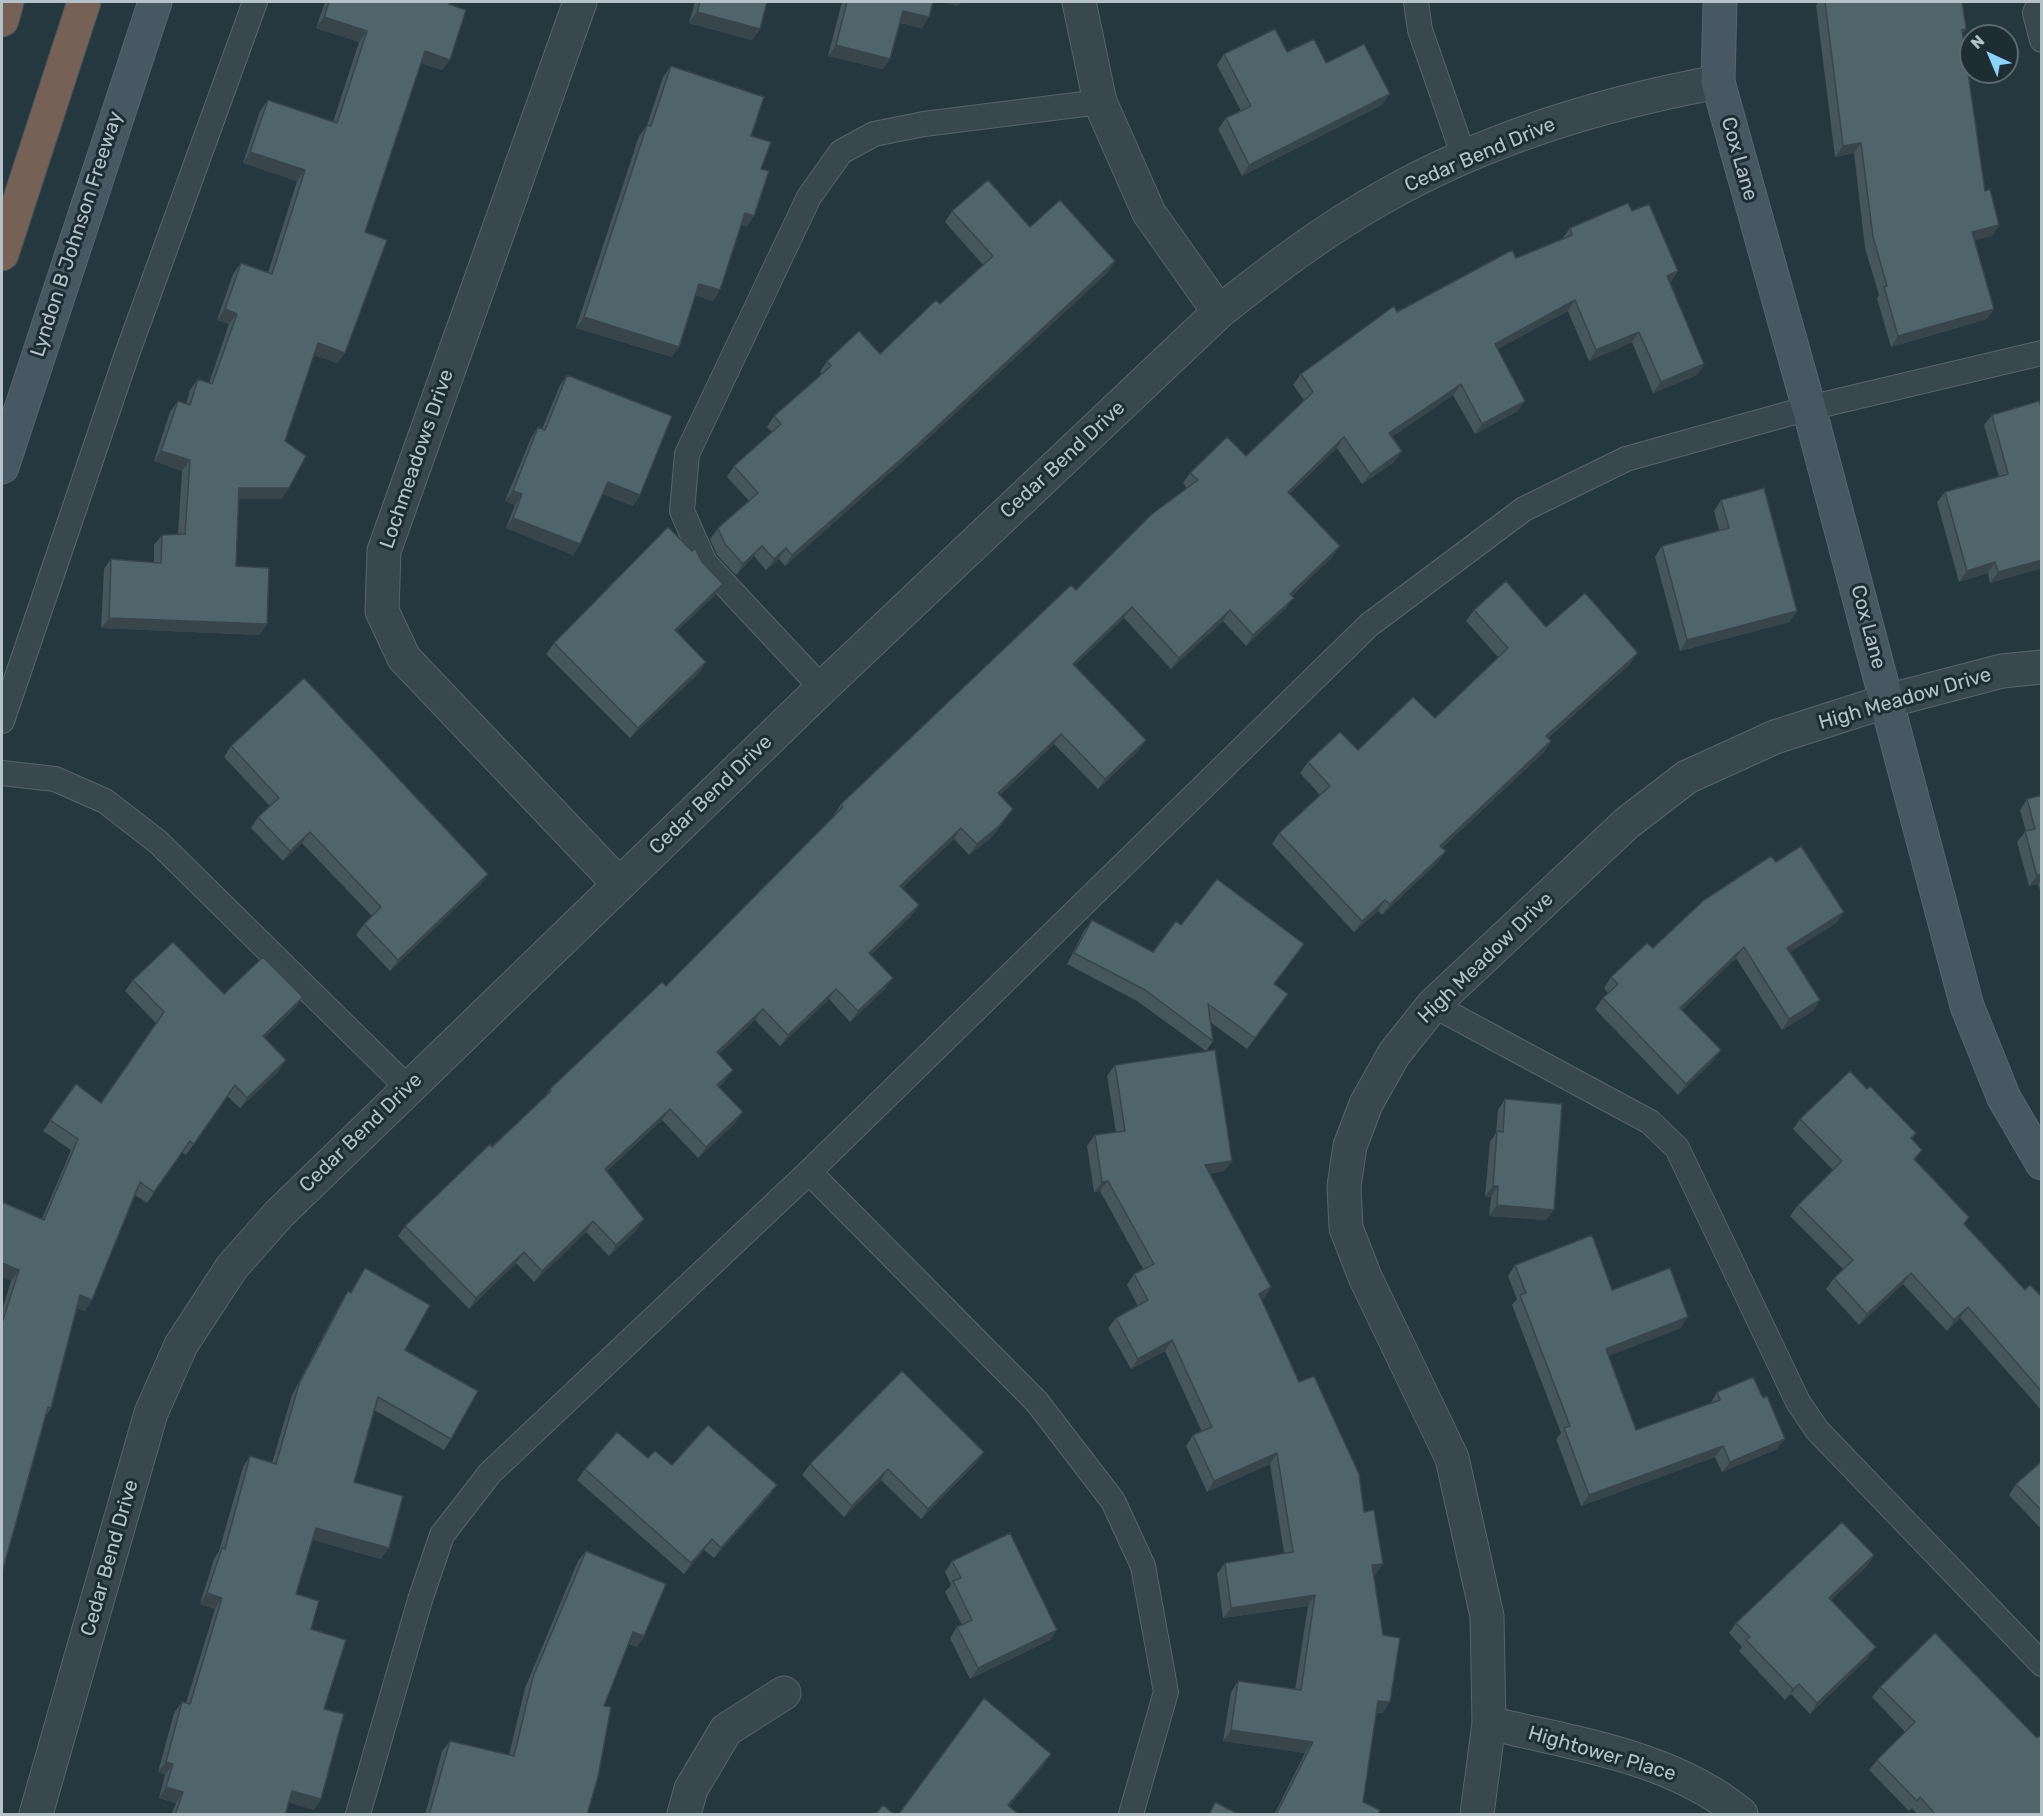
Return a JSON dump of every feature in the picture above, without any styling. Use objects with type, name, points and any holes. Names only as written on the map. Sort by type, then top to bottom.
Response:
[{"type":"highway","points":[[2,20],[7,2]]},
{"type":"highway","points":[[2,254],[84,2]]},
{"type":"street","name":"Lyndon B Johnson Freeway","points":[[2,467],[155,2]]},
{"type":"street","name":"Lochmeadows Drive","points":[[580,2],[384,550],[382,611],[404,658],[618,884]]},
{"type":"street","points":[[1079,2],[1100,102],[1149,213],[1219,312]]},
{"type":"street","name":"Cox Lane","points":[[1720,2],[1718,82],[1809,408],[1967,1006],[2004,1098],[2042,1163]]},
{"type":"street","name":"Cedar Bend Drive","points":[[36,1815],[152,1413],[182,1345],[232,1267],[271,1222],[822,688],[1219,312],[1287,258],[1387,195],[1464,157],[1583,112],[1718,82]]},
{"type":"street","name":"High Meadow Drive","points":[[1477,1815],[1489,1723],[1487,1616],[1452,1458],[1365,1277],[1346,1228],[1344,1186],[1350,1146],[1366,1104],[1394,1054],[1433,1005],[1627,823],[1688,777],[1775,736],[1887,701],[2002,671],[2042,667]]},
{"type":"street","points":[[684,1815],[691,1789],[726,1730],[784,1693]]},
{"type":"street","name":"Hightower Place","points":[[1489,1723],[1611,1753],[1674,1772],[1741,1815]]},
{"type":"lane","points":[[2,721],[127,354],[255,2]]},
{"type":"lane","points":[[1416,2],[1420,30],[1464,157]]},
{"type":"lane","points":[[2040,2],[2035,13],[2042,40]]},
{"type":"lane","points":[[822,688],[705,562],[682,511],[687,454],[809,197],[841,152],[874,134],[924,124],[1100,102]]},
{"type":"lane","points":[[358,1815],[420,1600],[442,1535],[490,1473],[809,1172],[1369,625],[1524,509],[1626,459],[1809,408],[2042,353]]},
{"type":"lane","points":[[2,772],[55,779],[105,801],[158,842],[408,1087]]},
{"type":"lane","points":[[1433,1005],[1650,1122],[1677,1148],[1798,1402],[1817,1430],[2042,1664]]},
{"type":"lane","points":[[809,1172],[1037,1402],[1113,1501],[1143,1566],[1166,1692],[1131,1815]]},
{"type":"building","points":[[329,2],[450,2],[449,4],[466,10],[450,60],[425,51],[365,232],[387,240],[345,353],[318,343],[285,441],[306,456],[289,488],[239,488],[236,566],[269,568],[267,624],[109,618],[111,559],[161,563],[162,535],[185,534],[190,460],[161,451],[178,401],[190,405],[198,379],[212,384],[237,314],[225,309],[241,263],[272,274],[305,170],[250,152],[268,100],[337,123],[367,31],[324,17]]},
{"type":"building","points":[[700,2],[767,2],[760,29],[697,12]]},
{"type":"building","points":[[847,2],[933,2],[929,17],[903,11],[890,59],[836,45]]},
{"type":"building","points":[[1825,2],[1962,2],[1965,24],[1959,24],[1959,84],[1970,84],[1985,191],[1990,189],[1999,225],[1972,232],[1994,309],[1898,336],[1873,237],[1861,143],[1843,146]]},
{"type":"building","points":[[1275,29],[1287,52],[1314,39],[1326,63],[1364,44],[1390,94],[1249,165],[1226,118],[1251,106],[1224,54]]},
{"type":"building","points":[[671,66],[764,97],[751,136],[771,142],[761,169],[769,171],[754,216],[745,213],[720,290],[699,284],[679,347],[584,317],[647,125],[651,126]]},
{"type":"building","points":[[988,180],[1030,227],[1060,200],[1115,261],[917,445],[792,555],[786,548],[774,559],[762,546],[743,564],[725,544],[718,528],[758,493],[734,466],[781,424],[774,416],[831,366],[827,361],[859,331],[880,354],[936,300],[940,304],[993,256],[952,211]]},
{"type":"building","points":[[1628,203],[1632,211],[1649,204],[1678,271],[1667,276],[1704,364],[1661,382],[1639,332],[1596,350],[1575,300],[1495,344],[1525,401],[1482,424],[1461,384],[1389,433],[1402,451],[1370,474],[1344,437],[1288,492],[1340,546],[1290,594],[1294,598],[1253,635],[1230,610],[1179,658],[1132,607],[1073,664],[1146,740],[1105,779],[1061,734],[998,793],[1013,809],[998,827],[977,844],[961,828],[900,886],[919,905],[869,953],[893,978],[858,1011],[836,989],[788,1035],[763,1009],[717,1052],[733,1070],[717,1085],[743,1112],[706,1147],[670,1109],[605,1169],[644,1219],[616,1245],[593,1221],[542,1271],[524,1252],[476,1298],[405,1226],[490,1144],[492,1147],[551,1091],[550,1089],[662,982],[666,986],[843,807],[841,804],[1071,585],[1076,590],[1152,514],[1198,480],[1190,473],[1227,437],[1246,456],[1313,392],[1301,374],[1394,306],[1397,312],[1512,250],[1516,258],[1572,235],[1570,228]]},
{"type":"building","points":[[567,375],[672,416],[640,495],[608,482],[580,544],[513,518],[522,494],[513,491],[538,427],[545,430]]},
{"type":"building","points":[[2039,401],[2042,409],[2042,560],[1998,572],[1995,562],[1967,571],[1945,492],[2008,474],[1992,415]]},
{"type":"building","points":[[1764,488],[1797,611],[1687,640],[1662,546],[1729,528],[1721,500]]},
{"type":"building","points":[[668,527],[692,551],[695,548],[702,562],[723,584],[675,630],[706,662],[638,728],[554,643]]},
{"type":"building","points":[[1506,581],[1546,627],[1585,593],[1638,653],[1546,736],[1551,741],[1440,846],[1446,851],[1390,904],[1385,900],[1362,921],[1279,833],[1330,786],[1308,762],[1340,732],[1358,750],[1413,697],[1435,718],[1508,648],[1474,610]]},
{"type":"building","points":[[304,678],[488,874],[398,960],[364,924],[381,907],[310,832],[290,851],[258,817],[279,798],[231,746]]},
{"type":"building","points":[[2042,795],[2042,874],[2037,876],[2025,831],[2035,829],[2027,799]]},
{"type":"building","points":[[1801,846],[1844,912],[1787,948],[1820,1000],[1789,1019],[1744,947],[1680,1008],[1721,1050],[1686,1084],[1603,998],[1618,984],[1611,977],[1647,943],[1653,948],[1704,900],[1771,856],[1776,862]]},
{"type":"building","points":[[1217,879],[1304,944],[1274,984],[1288,994],[1255,1038],[1208,1004],[1213,1041],[1145,990],[1074,953],[1092,920],[1153,952],[1176,921],[1181,925]]},
{"type":"building","points":[[173,942],[224,994],[263,957],[303,997],[263,1036],[286,1060],[247,1098],[235,1085],[194,1144],[190,1141],[154,1192],[140,1182],[92,1300],[80,1295],[51,1408],[48,1407],[2,1573],[2,1323],[19,1270],[2,1263],[2,1202],[44,1220],[78,1139],[50,1120],[76,1084],[101,1103],[164,1012],[133,980]]},
{"type":"building","points":[[1215,1050],[1232,1161],[1205,1165],[1271,1287],[1259,1294],[1299,1382],[1314,1376],[1359,1474],[1364,1512],[1374,1510],[1383,1564],[1372,1565],[1383,1635],[1400,1638],[1390,1702],[1378,1701],[1363,1802],[1380,1810],[1378,1815],[1276,1815],[1313,1742],[1231,1730],[1238,1681],[1301,1690],[1315,1595],[1231,1608],[1225,1563],[1293,1552],[1277,1453],[1214,1481],[1193,1435],[1212,1427],[1172,1340],[1138,1359],[1116,1318],[1148,1300],[1134,1274],[1154,1264],[1108,1181],[1102,1182],[1095,1135],[1125,1131],[1115,1065]]},
{"type":"building","points":[[1850,1071],[1867,1089],[1870,1086],[1916,1133],[1911,1138],[1922,1150],[1914,1159],[1969,1217],[1964,1224],[2025,1290],[2030,1285],[2042,1297],[2042,1392],[1968,1307],[1954,1320],[1911,1273],[1867,1314],[1834,1278],[1853,1260],[1798,1205],[1842,1161],[1800,1119]]},
{"type":"building","points":[[1505,1099],[1562,1104],[1554,1210],[1497,1205],[1498,1186],[1493,1186],[1497,1131],[1503,1132]]},
{"type":"building","points":[[1592,1235],[1612,1290],[1670,1268],[1688,1317],[1606,1349],[1636,1430],[1720,1400],[1717,1392],[1753,1377],[1763,1398],[1767,1396],[1785,1439],[1730,1462],[1723,1446],[1589,1495],[1564,1428],[1570,1426],[1520,1295],[1526,1293],[1515,1265]]},
{"type":"building","points":[[365,1268],[430,1305],[405,1350],[478,1391],[451,1439],[378,1397],[354,1482],[403,1496],[389,1548],[316,1528],[296,1594],[319,1601],[311,1629],[346,1640],[324,1709],[344,1714],[321,1799],[292,1791],[285,1815],[175,1815],[183,1792],[166,1787],[173,1764],[166,1762],[182,1702],[190,1704],[222,1598],[207,1593],[222,1548],[225,1549],[250,1456],[276,1464],[299,1384],[348,1291],[351,1293]]},
{"type":"building","points":[[902,1371],[984,1452],[928,1509],[888,1469],[852,1506],[810,1464]]},
{"type":"building","points":[[708,1425],[777,1485],[721,1548],[712,1539],[691,1563],[585,1469],[617,1432],[648,1458],[655,1451],[672,1465]]},
{"type":"building","points":[[2042,1461],[2042,1511],[2016,1484]]},
{"type":"building","points":[[1842,1522],[1874,1555],[1829,1598],[1876,1647],[1817,1703],[1799,1684],[1793,1689],[1746,1640],[1750,1637],[1736,1623]]},
{"type":"building","points":[[1010,1533],[1057,1630],[978,1668],[957,1627],[972,1620],[953,1581],[961,1578],[952,1561]]},
{"type":"building","points":[[586,1551],[666,1584],[644,1636],[633,1632],[604,1706],[611,1707],[598,1777],[587,1815],[429,1815],[450,1741],[514,1756],[533,1677]]},
{"type":"building","points":[[1935,1633],[2037,1738],[2042,1734],[2042,1815],[1936,1815],[1920,1797],[1917,1801],[1877,1760],[1915,1722],[1880,1687]]},
{"type":"building","points":[[984,1698],[1051,1754],[1008,1805],[1019,1815],[898,1815]]},
{"type":"building","points":[[1215,1802],[1240,1815],[1209,1815]]},
{"type":"building","points":[[883,1805],[895,1815],[875,1815]]}]
